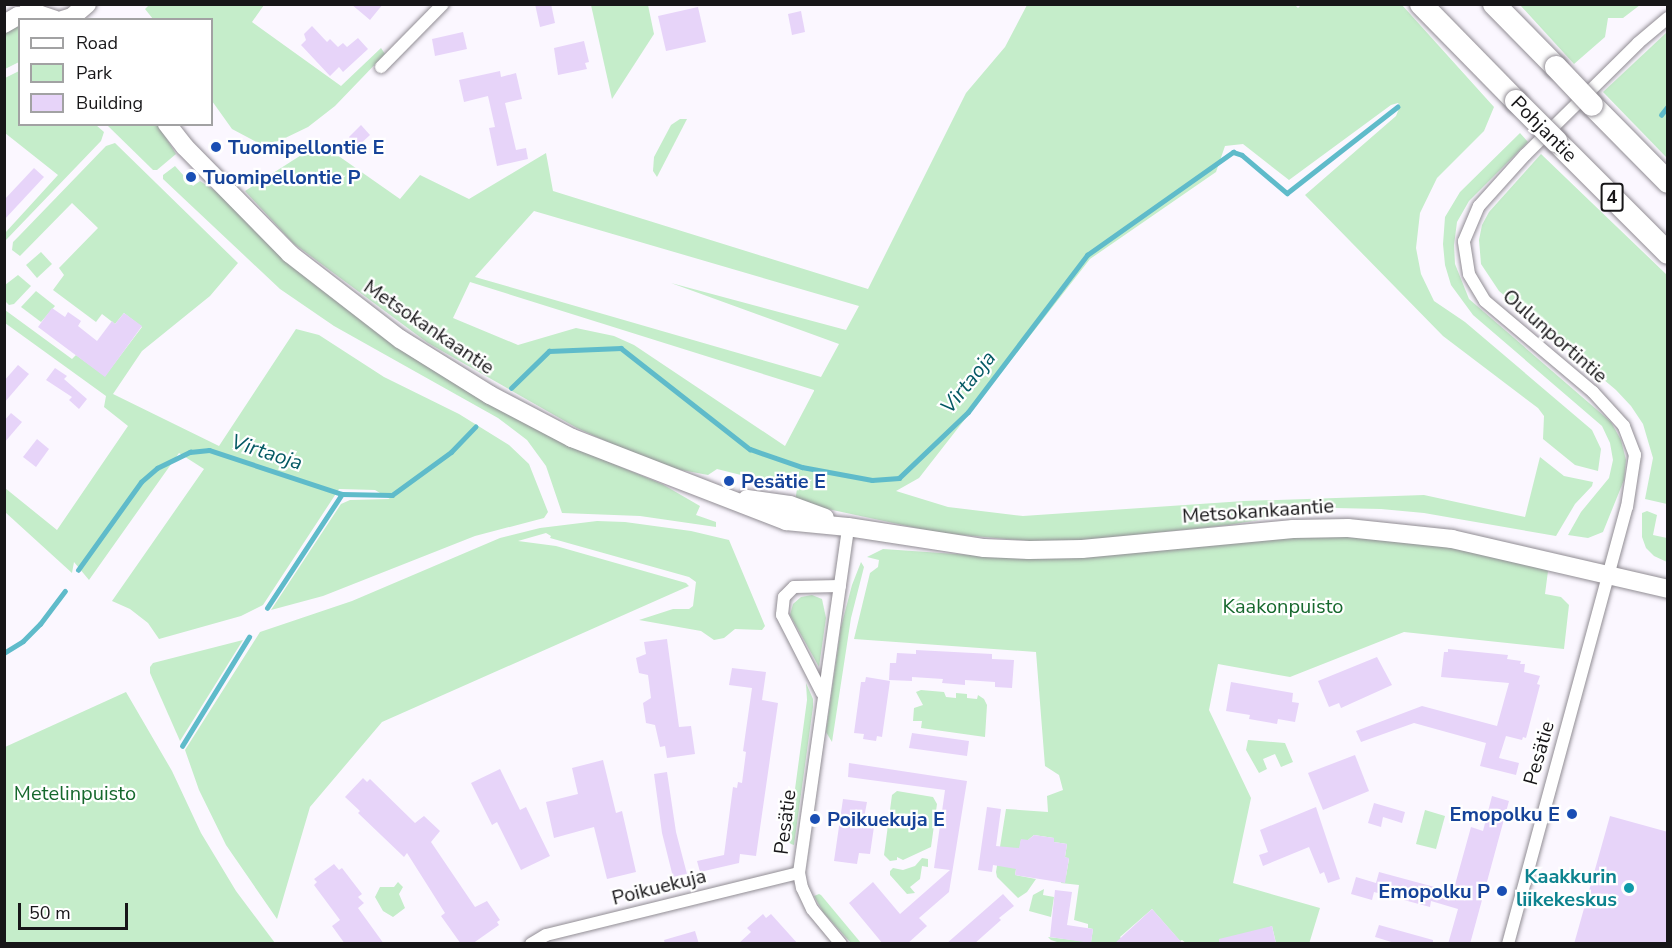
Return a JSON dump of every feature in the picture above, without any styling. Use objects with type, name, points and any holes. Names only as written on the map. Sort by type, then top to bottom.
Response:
[{"type":"highway","name":"Pohjantie","points":[[1421,4],[1668,253]]},
{"type":"highway","points":[[1494,4],[1668,182]]},
{"type":"street","points":[[69,18],[88,4],[96,18]]},
{"type":"street","points":[[381,67],[443,4]]},
{"type":"street","points":[[4,24],[18,16],[40,13]]},
{"type":"street","name":"Oulunportintie","points":[[1607,574],[1627,507],[1635,455],[1624,426],[1593,392],[1485,301],[1469,274],[1464,241],[1479,206],[1525,155],[1638,43],[1668,18]]},
{"type":"street","name":"Metsokankaantie","points":[[169,126],[185,147],[290,254],[400,339],[490,395],[572,438],[716,494],[790,505],[848,527],[941,543],[1029,550],[1082,549],[1293,529],[1348,528],[1452,538],[1668,589]]},
{"type":"street","name":"Pesätie","points":[[841,944],[812,909],[801,888],[799,873],[822,693],[848,527]]},
{"type":"street","name":"Pesätie","points":[[1508,944],[1607,574]]},
{"type":"street","points":[[822,693],[782,615],[784,597],[794,587],[840,586]]},
{"type":"street","name":"Poikuekuja","points":[[531,944],[546,935],[799,873]]},
{"type":"green space","points":[[150,4],[264,5],[252,22],[341,86],[381,48],[385,54],[335,106],[308,127],[279,141],[260,144],[232,129],[213,102],[213,18],[152,18],[145,9]]},
{"type":"green space","points":[[1294,4],[1298,8],[1302,4],[1402,5],[1494,107],[1484,131],[1437,178],[1420,213],[1416,248],[1421,274],[1434,301],[1465,322],[1592,430],[1601,449],[1598,471],[1575,465],[1543,439],[1544,416],[1538,408],[1443,336],[1305,195],[1396,116],[1400,106],[1398,103],[1391,105],[1289,180],[1243,144],[1225,146],[1216,172],[1090,259],[919,478],[896,491],[948,507],[1023,516],[1244,501],[1424,495],[1525,517],[1540,457],[1564,476],[1593,482],[1575,504],[1556,536],[1424,513],[1335,508],[1228,525],[1082,541],[1029,541],[940,533],[795,502],[797,489],[717,469],[708,475],[676,469],[647,460],[577,428],[428,343],[293,243],[245,191],[320,143],[400,199],[420,175],[469,199],[546,153],[553,191],[868,289],[966,93],[1005,47],[1027,5]],"holes":[[[534,211],[859,306],[846,330],[671,283],[839,344],[821,377],[475,277]],[[470,282],[814,390],[814,391],[785,446],[634,345],[614,336],[576,328],[518,345],[453,318]]]},
{"type":"green space","points":[[591,5],[648,5],[654,34],[612,99]]},
{"type":"green space","points":[[1520,5],[1640,5],[1623,18],[1608,18],[1605,37],[1574,64]]},
{"type":"green space","points":[[18,21],[18,62],[5,69],[5,24]]},
{"type":"green space","points":[[1667,32],[1667,158],[1603,92]]},
{"type":"green space","points":[[18,72],[18,126],[97,126],[104,132],[101,141],[5,241],[5,233],[58,175],[5,133],[5,78]]},
{"type":"green space","points":[[680,119],[687,119],[657,177],[653,171],[654,157],[671,125]]},
{"type":"green space","points":[[108,126],[159,126],[176,154],[157,170],[153,170]]},
{"type":"green space","points":[[1520,133],[1528,142],[1469,201],[1457,222],[1454,245],[1455,264],[1469,299],[1611,422],[1621,440],[1626,460],[1624,480],[1603,532],[1588,538],[1568,535],[1581,512],[1609,478],[1613,460],[1610,443],[1602,426],[1473,315],[1451,285],[1445,265],[1443,244],[1445,217],[1460,192]]},
{"type":"green space","points":[[115,143],[238,263],[210,296],[142,351],[113,394],[219,446],[296,329],[319,335],[384,377],[459,414],[509,445],[529,464],[548,512],[544,518],[475,536],[323,596],[271,610],[341,504],[350,500],[390,499],[375,490],[339,489],[263,605],[241,616],[159,639],[148,623],[130,609],[112,601],[204,469],[179,453],[89,580],[74,562],[72,573],[5,512],[5,488],[57,530],[128,426],[104,407],[106,396],[5,323],[5,310],[72,359],[76,355],[105,376],[142,327],[124,313],[115,324],[102,314],[96,322],[53,290],[64,275],[59,268],[98,228],[72,203],[20,256],[12,250],[13,242],[106,146]]},
{"type":"green space","points":[[1541,154],[1667,275],[1667,504],[1645,499],[1653,458],[1643,424],[1631,406],[1616,390],[1499,291],[1481,264],[1479,240],[1482,225],[1489,212]]},
{"type":"green space","points":[[175,166],[193,186],[200,181],[229,200],[288,257],[599,458],[662,484],[700,506],[696,515],[716,522],[716,527],[640,516],[562,513],[546,466],[527,440],[498,418],[334,326],[280,289],[163,179],[163,175]]},
{"type":"green space","points":[[41,252],[52,264],[37,278],[26,265]]},
{"type":"green space","points":[[18,275],[31,286],[14,304],[9,305],[5,301],[5,285]]},
{"type":"green space","points":[[36,291],[55,306],[41,322],[21,307]]},
{"type":"green space","points":[[1647,511],[1657,515],[1653,535],[1667,538],[1667,562],[1654,556],[1646,548],[1642,537],[1642,513]]},
{"type":"green space","points":[[597,521],[625,522],[691,531],[729,540],[765,626],[762,630],[735,629],[724,638],[714,640],[701,631],[639,620],[673,609],[689,609],[693,606],[696,582],[689,577],[550,538],[551,536],[546,533],[518,541],[556,546],[686,583],[689,586],[382,722],[310,807],[277,919],[226,845],[199,790],[185,750],[260,632],[352,601],[500,538],[540,528]]},
{"type":"green space","name":"Kaakonpuisto","points":[[1293,537],[1347,537],[1446,547],[1524,563],[1548,571],[1545,594],[1561,597],[1569,605],[1564,649],[1404,632],[1290,677],[1218,664],[1209,710],[1251,798],[1233,883],[1320,908],[1309,944],[1276,943],[1272,926],[1233,943],[1186,943],[1180,941],[1152,909],[1120,937],[1125,943],[1063,944],[1051,940],[1048,937],[1091,942],[1093,929],[1088,928],[1088,924],[1074,920],[1079,885],[1061,883],[1062,876],[1066,876],[1069,859],[1065,857],[1067,844],[1054,842],[1054,838],[1034,835],[1028,840],[1021,840],[1015,875],[1036,879],[1027,892],[1018,898],[997,877],[996,872],[1006,809],[1048,812],[1047,796],[1063,790],[1059,775],[1045,766],[1036,652],[854,639],[870,573],[878,567],[879,560],[867,557],[883,549],[1028,559],[1083,557]]},
{"type":"green space","points":[[861,562],[864,567],[851,618],[832,742],[826,732],[841,627],[852,585]]},
{"type":"green space","points":[[812,595],[822,599],[826,618],[819,667],[790,615],[793,604],[801,597]]},
{"type":"green space","points":[[243,640],[180,741],[150,673],[150,667],[153,663]]},
{"type":"green space","points":[[806,683],[813,699],[813,707],[794,845],[788,841],[807,700]]},
{"type":"green space","points":[[921,690],[944,692],[946,697],[956,698],[956,693],[967,694],[967,698],[977,699],[978,695],[984,699],[987,705],[985,737],[921,728],[922,721],[913,721],[914,708],[923,705],[916,692]]},
{"type":"green space","name":"Metelinpuisto","points":[[126,692],[172,771],[201,833],[236,891],[275,943],[5,943],[5,747]]},
{"type":"green space","points":[[1248,740],[1285,743],[1293,762],[1281,767],[1275,754],[1263,759],[1267,769],[1259,773],[1246,750]]},
{"type":"green space","points":[[897,791],[933,797],[937,804],[931,847],[903,860],[897,857],[897,860],[890,861],[884,855],[892,795]]},
{"type":"green space","points":[[1425,810],[1445,816],[1436,849],[1416,844]]},
{"type":"green space","points":[[922,858],[928,859],[928,867],[922,866],[920,879],[910,887],[915,893],[907,894],[890,875],[890,871],[893,868],[903,870],[915,866]]},
{"type":"green space","points":[[398,882],[403,887],[399,894],[405,908],[393,917],[383,911],[375,897],[380,887],[394,887]]},
{"type":"green space","points":[[1044,889],[1043,895],[1054,897],[1051,917],[1029,911],[1033,895]]},
{"type":"green space","points":[[819,894],[861,943],[851,943],[823,912],[814,896]]},
{"type":"building","points":[[351,4],[383,4],[370,20]]},
{"type":"building","points":[[535,4],[551,4],[555,23],[540,27]]},
{"type":"building","points":[[698,7],[706,42],[666,51],[658,16]]},
{"type":"building","points":[[801,11],[805,32],[792,35],[788,14]]},
{"type":"building","points":[[312,26],[327,42],[330,39],[338,47],[343,43],[347,47],[358,38],[368,49],[343,72],[339,67],[330,76],[301,45],[306,40],[304,34]]},
{"type":"building","points":[[463,32],[467,49],[435,56],[432,39]]},
{"type":"building","points":[[584,41],[589,62],[585,63],[587,69],[558,75],[554,48]]},
{"type":"building","points":[[500,71],[501,77],[516,73],[522,99],[505,103],[516,150],[526,148],[528,159],[497,166],[489,128],[495,127],[488,96],[464,102],[459,80]]},
{"type":"building","points":[[361,125],[370,135],[358,146],[349,137]]},
{"type":"building","points":[[34,168],[44,177],[4,220],[4,200]]},
{"type":"building","points":[[52,308],[65,317],[68,312],[81,321],[78,326],[97,341],[112,321],[115,324],[124,313],[142,326],[105,377],[38,327]]},
{"type":"building","points":[[18,365],[29,374],[4,403],[4,381]]},
{"type":"building","points":[[55,368],[67,376],[64,379],[87,399],[79,409],[69,400],[72,397],[46,380]]},
{"type":"building","points":[[11,413],[22,422],[4,443],[4,421]]},
{"type":"building","points":[[37,439],[49,449],[36,467],[23,457]]},
{"type":"building","points":[[667,639],[679,727],[691,726],[695,754],[667,758],[665,746],[660,747],[655,725],[646,723],[643,703],[651,698],[648,675],[639,673],[636,658],[646,654],[644,642]]},
{"type":"building","points":[[1448,649],[1508,655],[1507,659],[1521,661],[1520,664],[1525,664],[1524,672],[1540,676],[1537,684],[1540,685],[1526,738],[1523,737],[1522,740],[1506,736],[1499,758],[1519,763],[1516,775],[1480,766],[1486,743],[1414,723],[1361,742],[1356,731],[1422,706],[1497,726],[1509,683],[1441,677],[1444,652],[1448,652]]},
{"type":"building","points":[[916,650],[992,654],[992,659],[1014,660],[1012,688],[995,687],[995,682],[965,680],[965,685],[942,683],[943,679],[912,677],[912,681],[889,680],[890,663],[896,663],[897,653],[916,654]]},
{"type":"building","points":[[1377,657],[1392,685],[1341,708],[1339,703],[1329,707],[1318,681]]},
{"type":"building","points":[[732,668],[766,672],[762,700],[778,703],[756,856],[740,854],[739,863],[700,872],[697,861],[724,855],[733,787],[737,788],[738,782],[742,783],[746,752],[743,751],[752,688],[729,685]]},
{"type":"building","points":[[866,677],[890,681],[882,737],[877,736],[876,741],[863,739],[864,734],[854,733],[861,682],[865,682]]},
{"type":"building","points":[[1231,682],[1293,693],[1292,702],[1299,703],[1295,722],[1278,719],[1277,724],[1249,719],[1250,715],[1226,711]]},
{"type":"building","points":[[912,733],[969,741],[967,756],[909,748]]},
{"type":"building","points":[[1355,755],[1369,791],[1323,810],[1308,773]]},
{"type":"building","points":[[603,760],[616,813],[622,811],[636,872],[607,879],[594,827],[554,838],[546,802],[578,794],[572,768]]},
{"type":"building","points":[[849,763],[967,781],[949,892],[919,918],[927,926],[907,944],[883,944],[849,903],[873,882],[900,914],[950,870],[934,868],[945,790],[848,777]]},
{"type":"building","points":[[500,769],[520,810],[526,807],[550,856],[521,870],[497,822],[492,825],[471,783]]},
{"type":"building","points":[[667,772],[676,832],[687,874],[673,877],[662,833],[654,774]]},
{"type":"building","points":[[363,778],[367,782],[370,779],[415,823],[424,816],[440,831],[431,842],[475,907],[487,901],[500,920],[497,922],[499,925],[472,944],[461,944],[441,916],[445,913],[407,853],[404,857],[358,813],[360,811],[345,797]]},
{"type":"building","points":[[1492,796],[1509,801],[1470,944],[1448,944],[1458,909],[1431,901],[1430,907],[1374,892],[1372,900],[1351,894],[1356,877],[1376,883],[1379,872],[1453,892],[1471,827],[1483,831]]},
{"type":"building","points":[[843,799],[867,802],[864,818],[875,820],[870,854],[859,853],[857,864],[834,861]]},
{"type":"building","points":[[1374,803],[1405,812],[1402,823],[1383,817],[1381,827],[1368,823]]},
{"type":"building","points":[[987,807],[1001,809],[996,846],[1019,848],[1021,839],[1028,840],[1034,835],[1054,838],[1054,842],[1067,844],[1065,857],[1069,858],[1065,883],[1015,875],[1016,869],[993,865],[992,872],[978,870]]},
{"type":"building","points":[[1316,807],[1340,879],[1328,883],[1324,872],[1320,874],[1309,847],[1263,866],[1259,855],[1268,852],[1260,830]]},
{"type":"building","name":"Kaakkurin liikekeskus","points":[[1610,816],[1668,832],[1668,944],[1574,944]]},
{"type":"building","points":[[334,864],[339,870],[342,868],[362,894],[358,897],[364,903],[358,908],[384,944],[345,944],[332,926],[340,920],[314,885],[317,882],[314,879]]},
{"type":"building","points":[[1055,890],[1072,892],[1067,925],[1093,929],[1091,943],[1050,937]]},
{"type":"building","points":[[1003,894],[1014,906],[974,944],[946,944]]},
{"type":"building","points":[[1152,909],[1183,944],[1114,944]]},
{"type":"building","points":[[763,914],[766,918],[771,914],[798,944],[738,944],[751,932],[747,928]]},
{"type":"building","points":[[1379,925],[1433,940],[1433,944],[1398,944],[1375,937]]},
{"type":"building","points":[[1272,926],[1276,944],[1219,944],[1219,939]]},
{"type":"building","points":[[695,931],[699,944],[665,944],[664,940]]},
{"type":"waterway","points":[[1661,115],[1668,106]]},
{"type":"waterway","name":"Virtaoja","points":[[511,388],[549,351],[621,348],[750,449],[802,467],[872,480],[899,478],[968,412],[1087,255],[1233,152],[1242,155],[1287,193],[1397,107]]},
{"type":"waterway","name":"Virtaoja","points":[[78,570],[141,482],[157,468],[190,452],[209,450],[342,494],[392,495],[451,452],[475,427]]},
{"type":"waterway","points":[[267,608],[342,494]]},
{"type":"waterway","name":"Virtaoja","points":[[4,653],[23,641],[40,624],[65,591]]},
{"type":"waterway","points":[[182,746],[249,637]]},
{"type":"place","name":"Tuomipellontie E","points":[[216,147]]},
{"type":"place","name":"Tuomipellontie P","points":[[191,177]]},
{"type":"place","name":"Pesätie E","points":[[729,481]]},
{"type":"place","name":"Emopolku E","points":[[1572,814]]},
{"type":"place","name":"Poikuekuja E","points":[[815,819]]},
{"type":"place","name":"Kaakkurin liikekeskus","points":[[1629,888]]},
{"type":"place","name":"Emopolku P","points":[[1502,891]]}]
